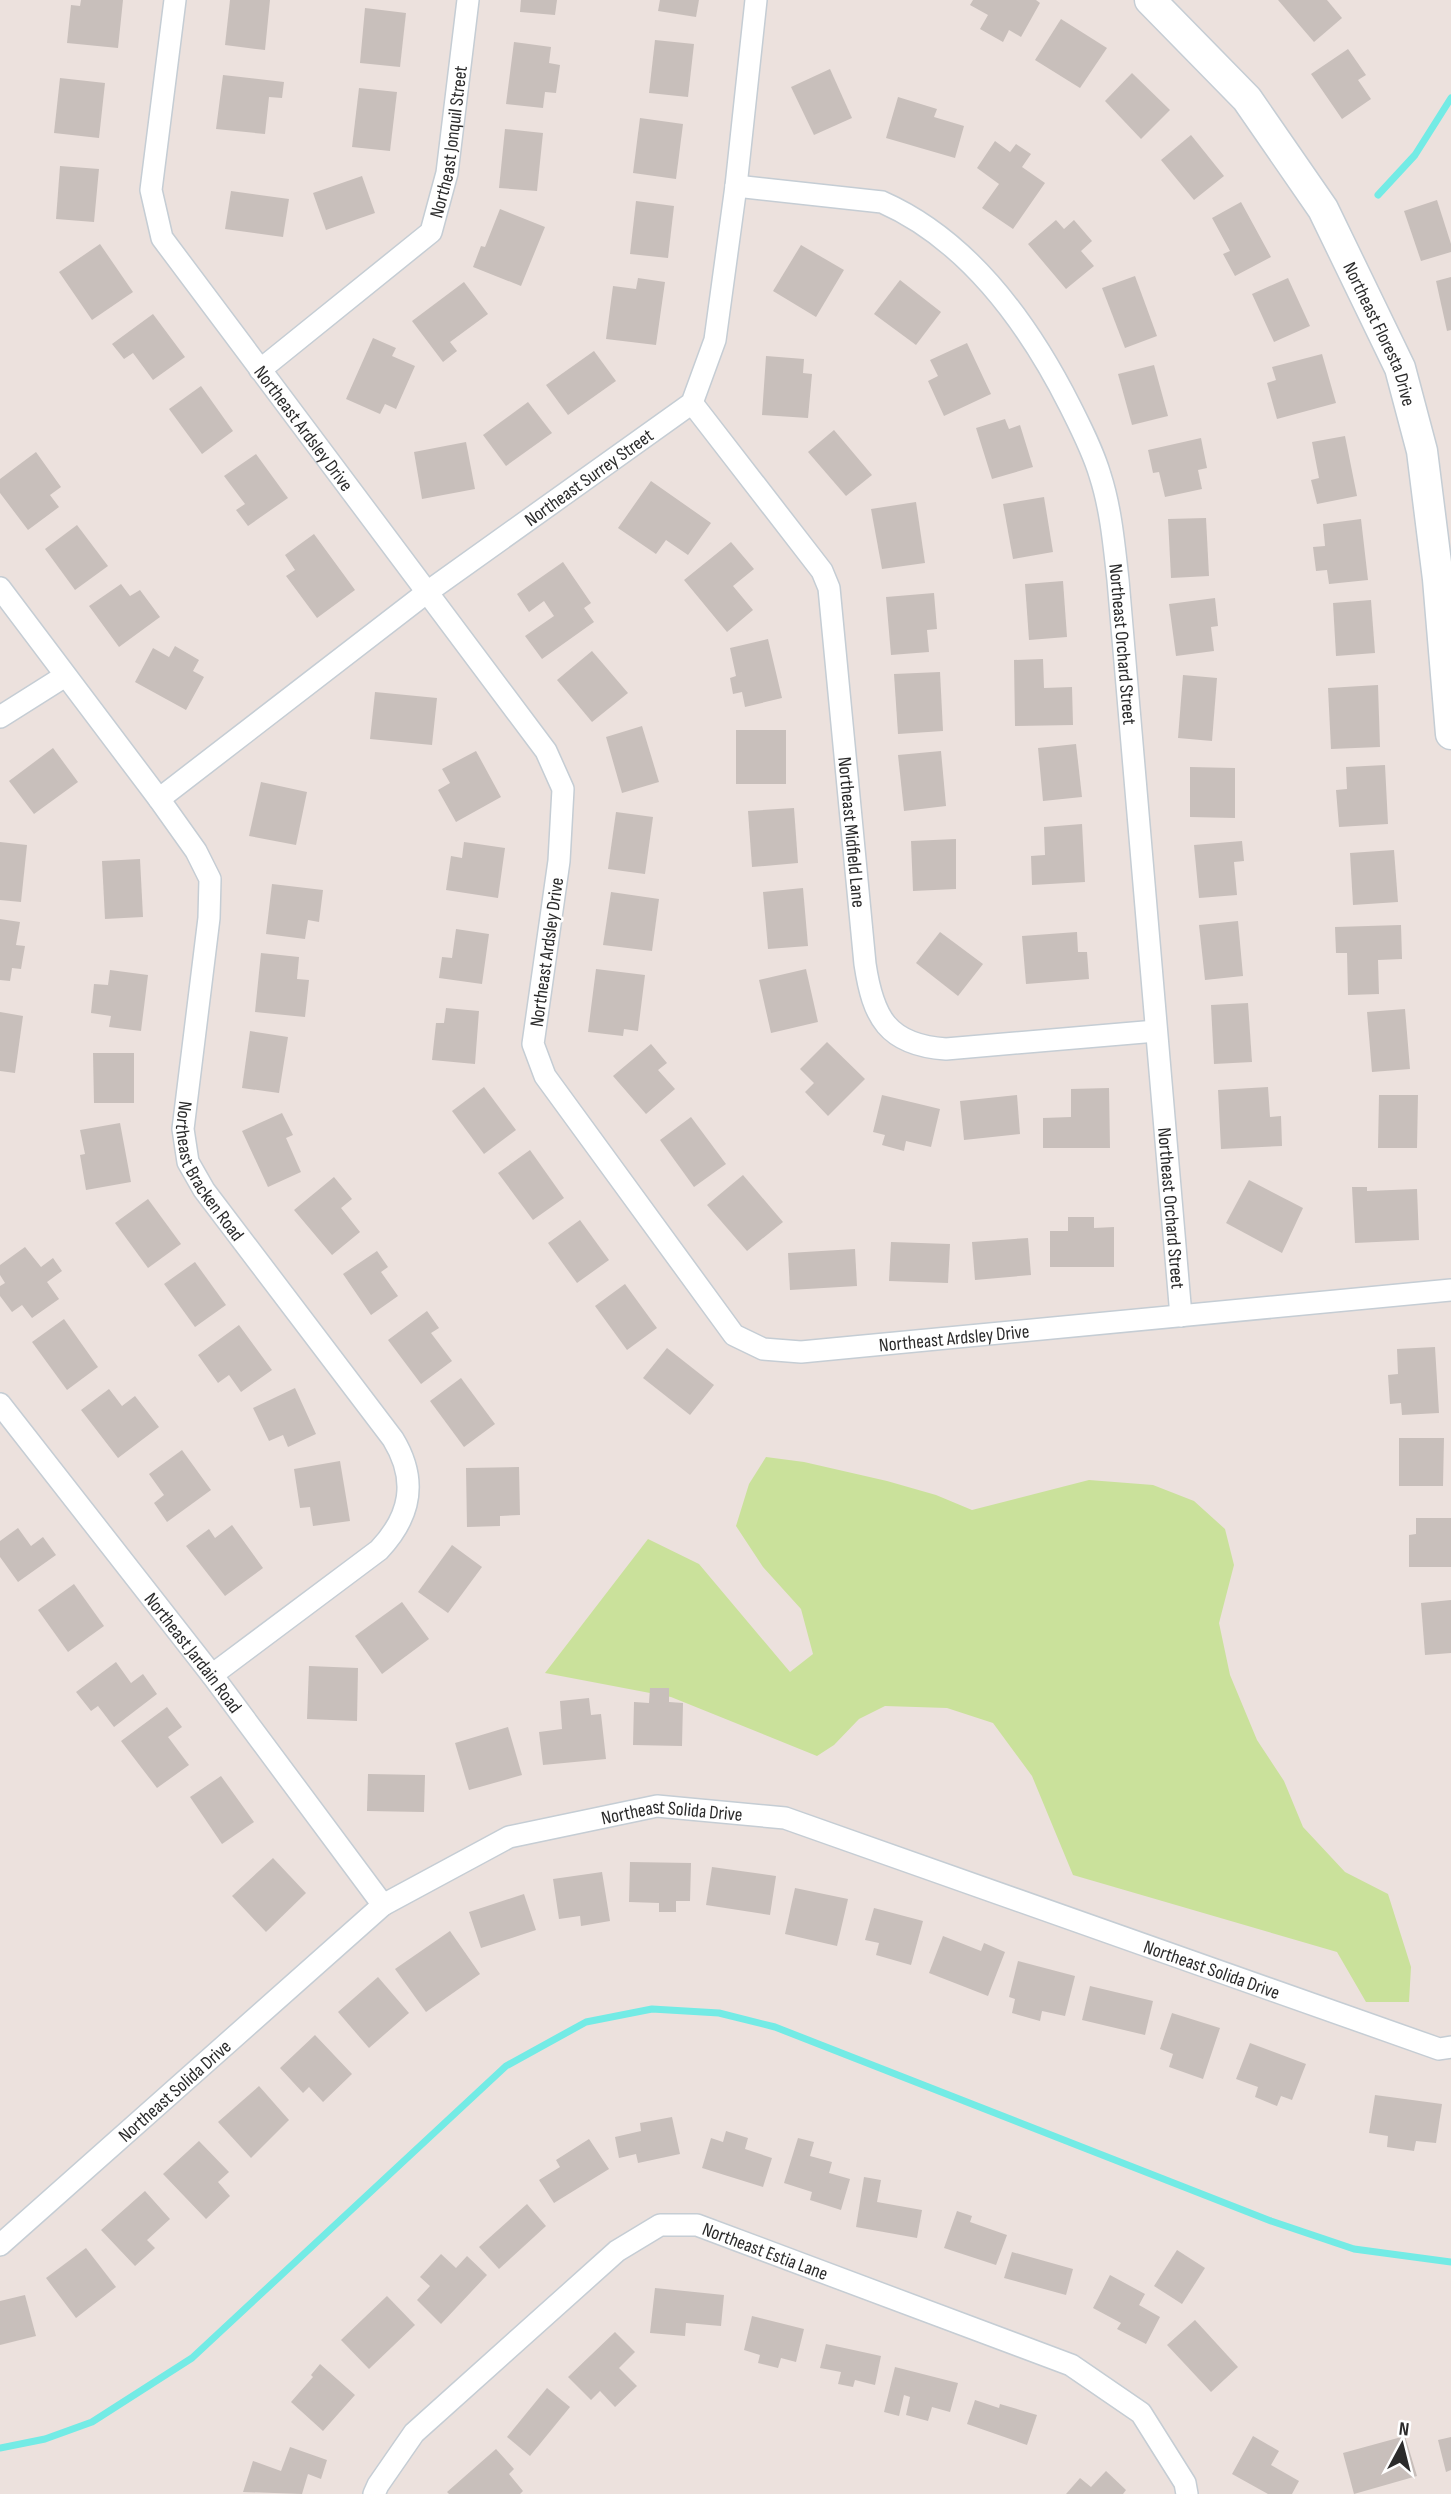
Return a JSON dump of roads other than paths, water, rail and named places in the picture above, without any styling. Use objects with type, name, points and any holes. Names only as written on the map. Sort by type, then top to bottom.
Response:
[{"type":"street","name":"Northeast Ardsley Drive","points":[[175,0],[151,190],[162,238],[546,751],[563,789],[559,861],[533,1044],[544,1076],[734,1335],[763,1349],[801,1352],[1451,1290]]},
{"type":"street","name":"Northeast Jonquil Street","points":[[260,370],[432,232],[447,173],[468,0]]},
{"type":"street","points":[[692,403],[715,340],[736,186],[756,0]]},
{"type":"street","name":"Northeast Floresta Drive","points":[[1150,0],[1247,99],[1323,209],[1400,368],[1422,452],[1438,579],[1451,734]]},
{"type":"street","name":"Northeast Orchard Street","points":[[736,186],[881,202],[912,218],[955,251],[988,283],[1020,321],[1081,427],[1100,474],[1110,519],[1118,580],[1181,1316]]},
{"type":"street","name":"Northeast Surrey Street","points":[[159,799],[426,593],[692,403]]},
{"type":"street","name":"Northeast Midfield Lane","points":[[692,403],[822,571],[830,588],[865,964],[869,991],[880,1018],[897,1034],[912,1042],[928,1048],[946,1049],[1156,1031]]},
{"type":"street","name":"Northeast Bracken Road","points":[[0,588],[159,799],[205,865],[210,879],[211,893],[183,1129],[188,1162],[204,1190],[393,1439],[407,1468],[410,1486],[401,1520],[393,1535],[379,1550],[212,1675]]},
{"type":"street","points":[[0,717],[65,676]]},
{"type":"street","name":"Northeast Jardain Road","points":[[0,1404],[212,1675],[383,1905]]},
{"type":"street","name":"Northeast Solida Drive","points":[[0,2245],[383,1905],[509,1837],[657,1806],[785,1818],[1439,2049],[1451,2047]]},
{"type":"street","name":"Northeast Estia Lane","points":[[374,2494],[377,2485],[414,2433],[617,2251],[660,2225],[697,2225],[1071,2365],[1141,2413],[1185,2483],[1187,2494]]},
{"type":"waterway","points":[[1378,195],[1415,155],[1451,98]]},
{"type":"waterway","points":[[0,2448],[45,2439],[92,2422],[192,2358],[506,2066],[586,2022],[652,2009],[719,2013],[775,2027],[1271,2221],[1354,2249],[1451,2262]]}]
